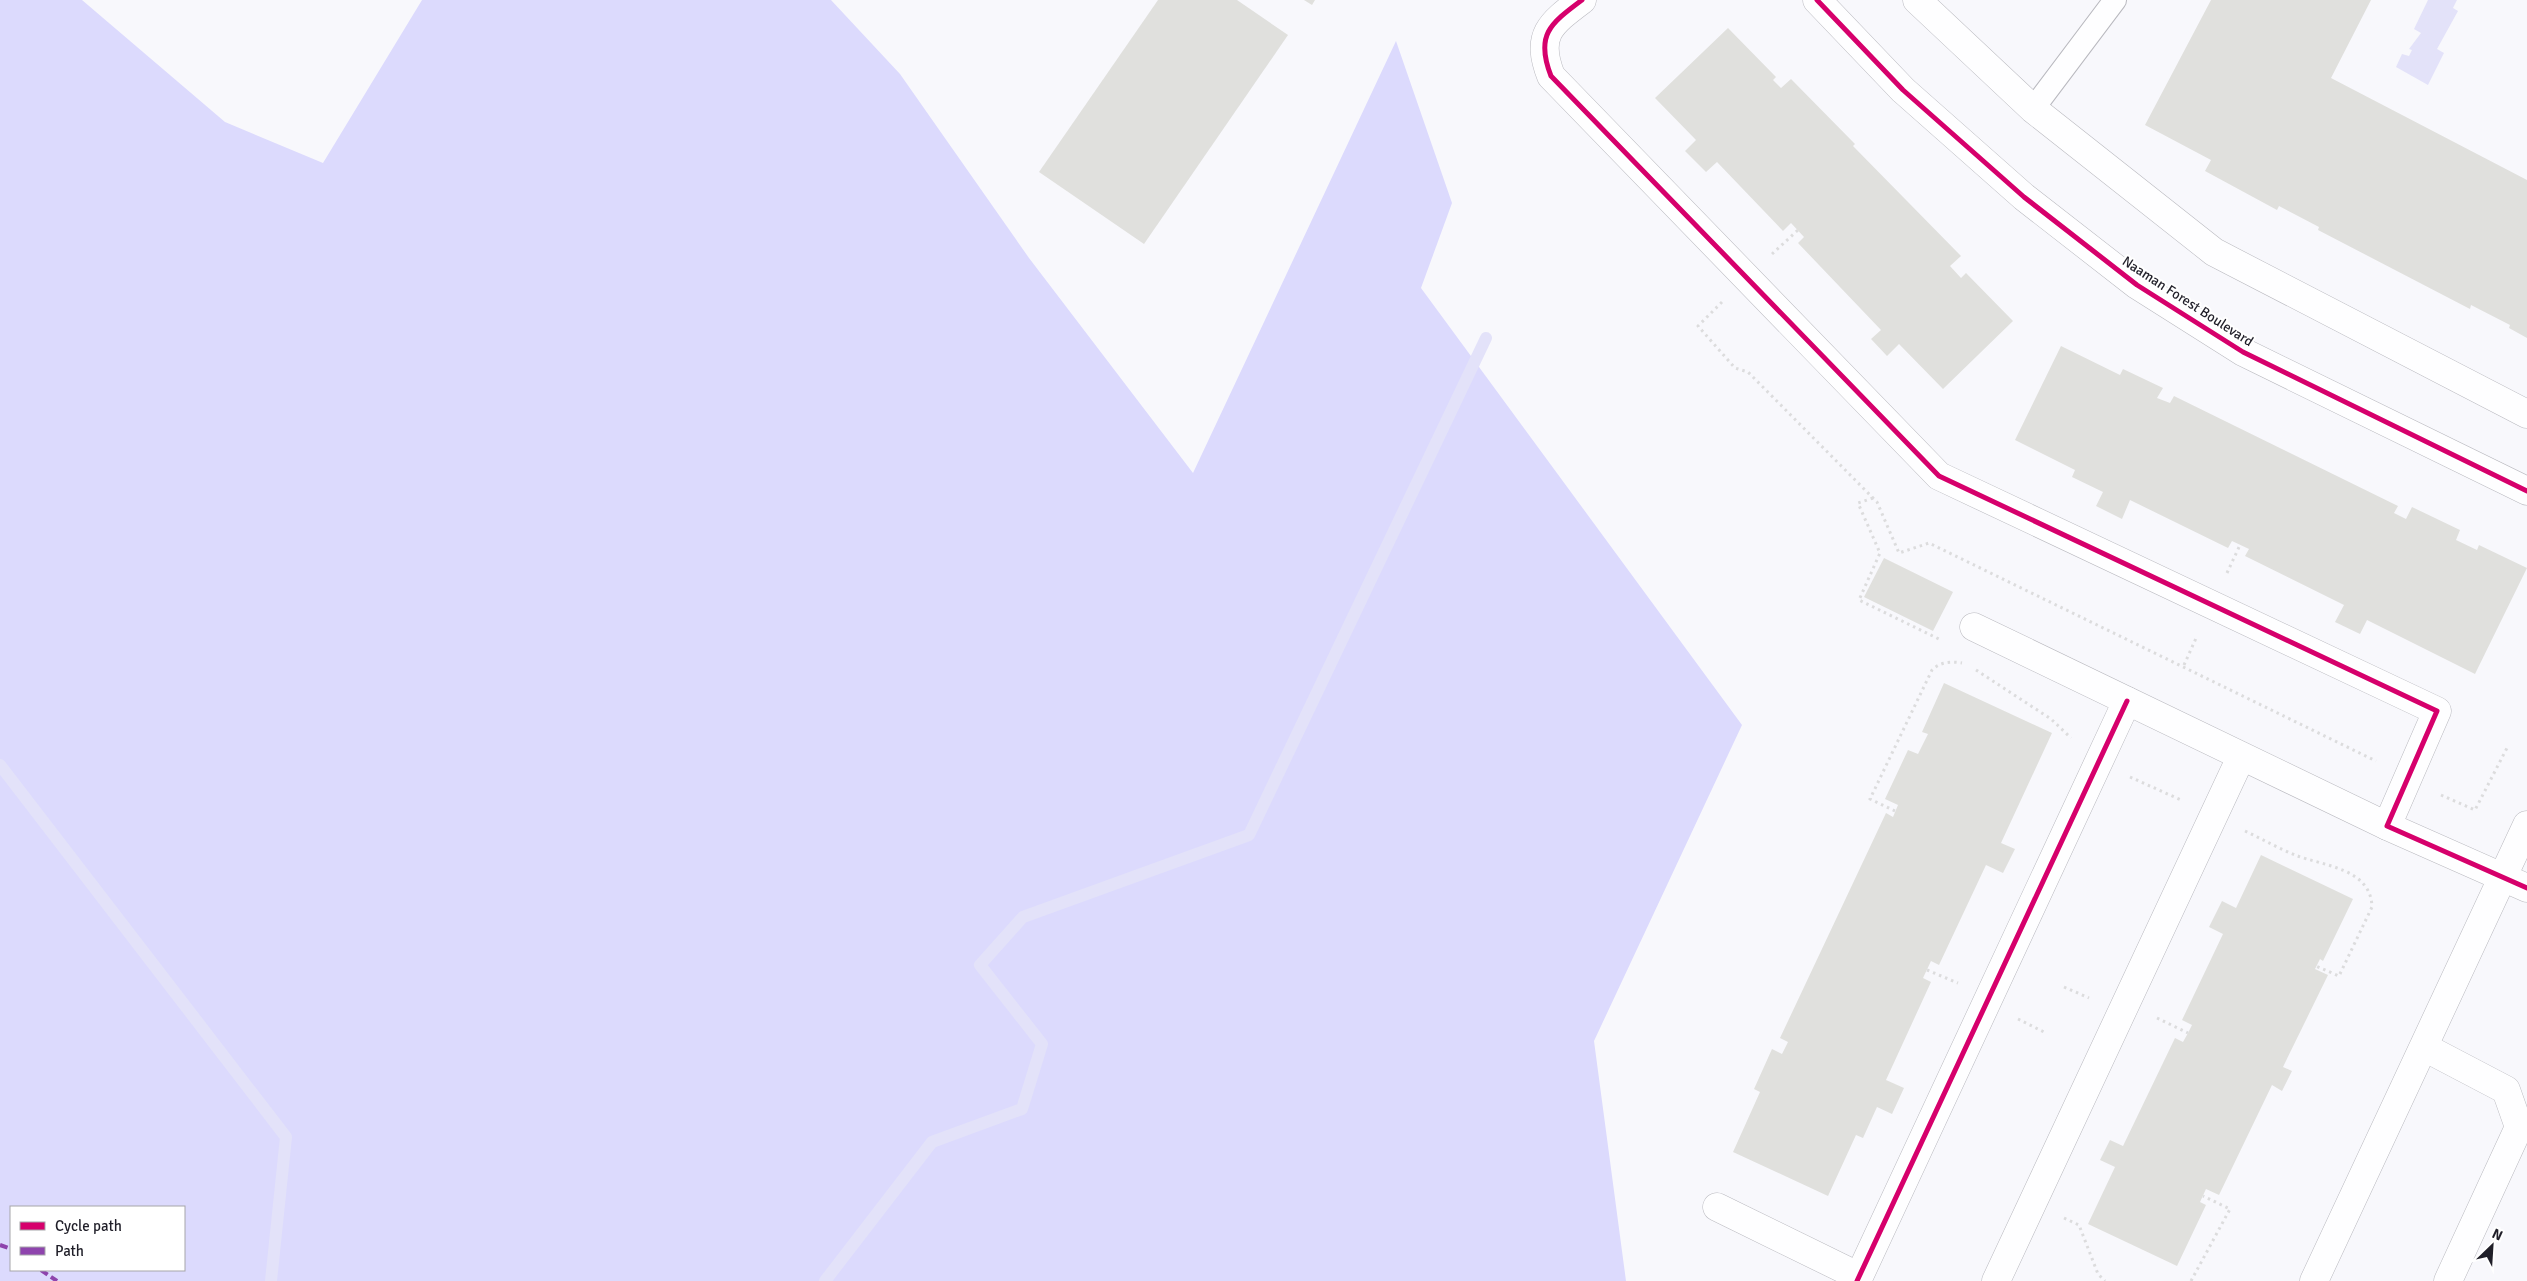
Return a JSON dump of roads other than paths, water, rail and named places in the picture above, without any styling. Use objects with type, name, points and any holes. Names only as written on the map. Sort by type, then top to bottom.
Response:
[{"type":"street","points":[[1582,0],[1556,20],[1545,38],[1544,57],[1551,76],[1939,476],[2437,711],[2387,826]]},
{"type":"street","name":"Naaman Forest Boulevard","points":[[1817,0],[1910,96],[2024,197],[2138,285],[2243,352],[2527,491]]},
{"type":"street","points":[[1917,0],[2033,109],[2214,252],[2527,414]]},
{"type":"street","points":[[1974,627],[2387,826],[2527,888]]},
{"type":"street","points":[[1717,1208],[1858,1278],[2127,701]]},
{"type":"street","points":[[1996,1281],[2241,757]]},
{"type":"street","points":[[2314,1281],[2527,825]]},
{"type":"street","points":[[2424,1047],[2506,1090],[2519,1126],[2448,1281]]},
{"type":"lane","points":[[2033,109],[2115,0]]},
{"type":"waterway","points":[[825,1281],[932,1142],[1022,1109],[1042,1044],[980,965],[1023,917],[1249,835],[1486,338]]},
{"type":"waterway","points":[[0,765],[286,1137],[271,1281]]}]
